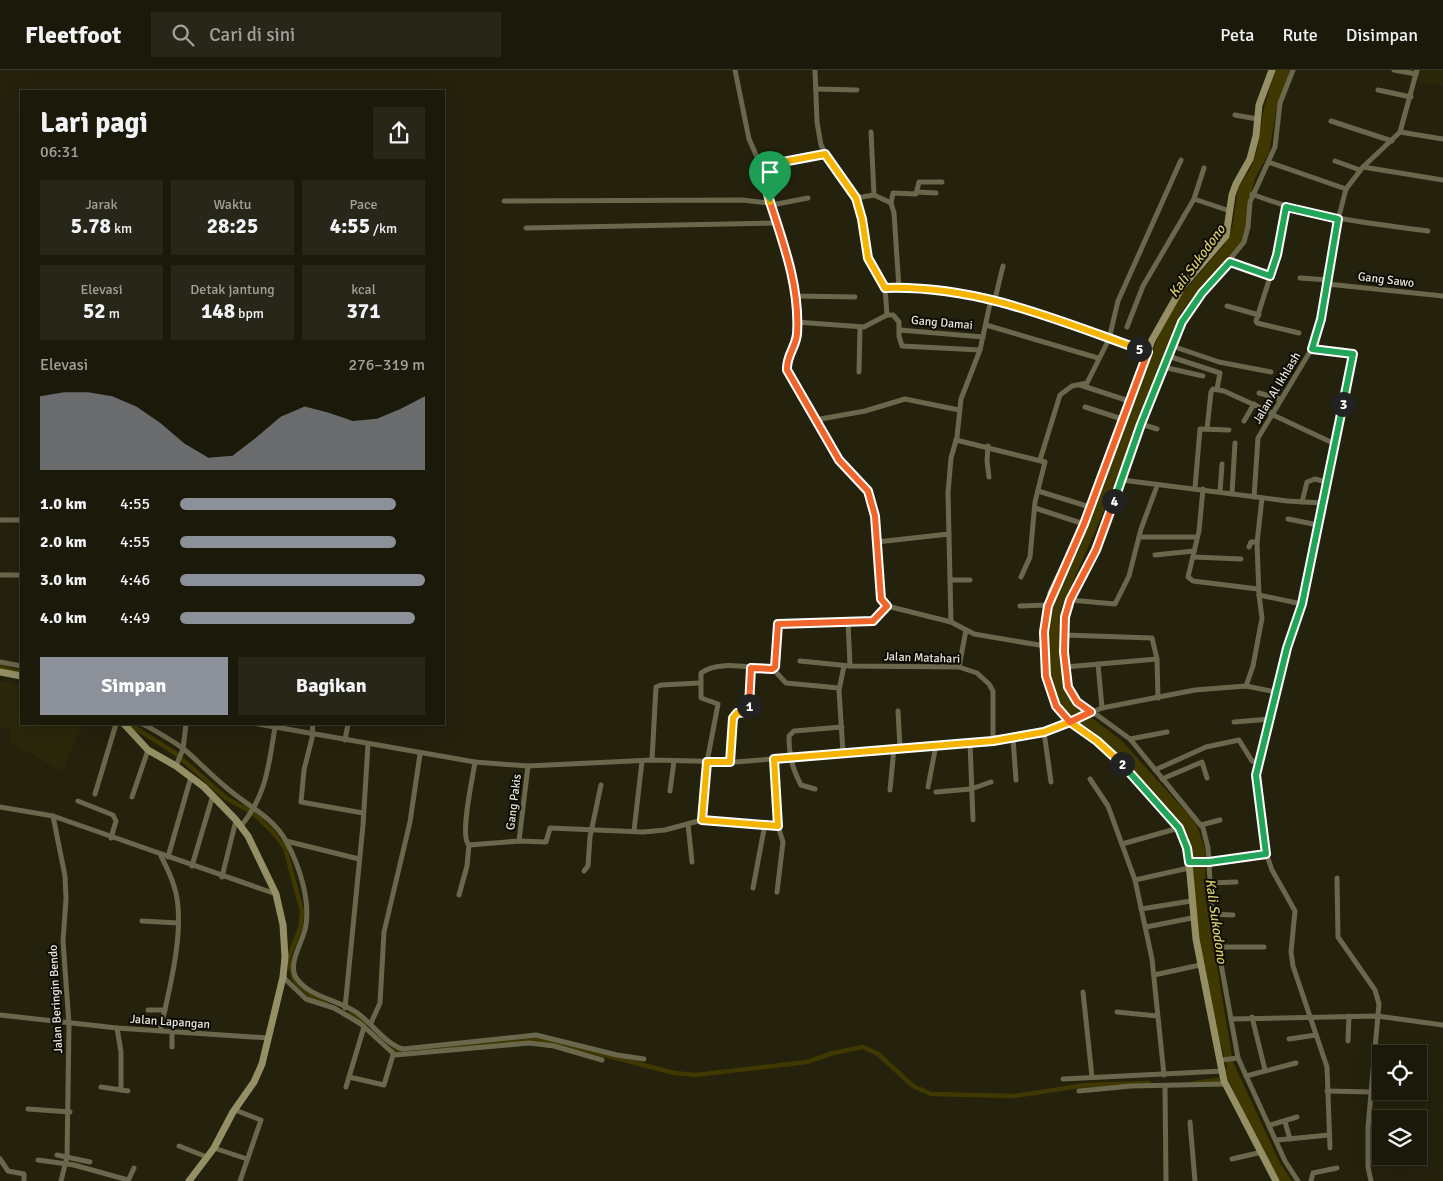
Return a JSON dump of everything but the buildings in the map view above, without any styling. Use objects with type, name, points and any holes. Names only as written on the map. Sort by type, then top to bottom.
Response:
[{"type":"main road","points":[[1272,70],[1263,92],[1252,153],[1236,184],[1226,236],[1174,300],[1148,352],[1084,524],[1048,606],[1045,646],[1046,676],[1049,690],[1056,706],[1071,721],[1112,754],[1179,828],[1187,848],[1190,864],[1192,918],[1200,965],[1222,1060],[1224,1078],[1276,1181]]},
{"type":"main road","points":[[0,672],[20,676]]},
{"type":"main road","points":[[125,725],[148,750],[176,766],[213,795],[239,823],[276,894],[283,925],[285,957],[283,977],[269,1038],[254,1082],[214,1148],[188,1181]]},
{"type":"street","points":[[735,70],[750,139],[761,166],[770,202],[794,278],[797,335],[786,362],[787,370],[790,379],[802,394],[839,460],[868,491],[875,516],[881,599],[887,606],[951,622],[974,634],[1045,646]]},
{"type":"street","points":[[814,70],[817,122],[825,154],[856,198],[862,219],[868,258],[885,288],[888,315]]},
{"type":"street","points":[[1293,70],[1280,103],[1276,141],[1252,194],[1246,236],[1230,262],[1187,312],[1141,424],[1096,550],[1070,600],[1065,617],[1064,635],[1068,687],[1077,702],[1130,739],[1201,824],[1206,838],[1212,914],[1236,1058],[1270,1125],[1285,1161],[1298,1181]]},
{"type":"street","points":[[1268,162],[1346,189],[1362,169],[1400,132],[1417,72],[1394,70]]},
{"type":"street","points":[[816,89],[857,90]]},
{"type":"street","points":[[1378,90],[1411,96]]},
{"type":"street","points":[[1234,115],[1257,119]]},
{"type":"street","points":[[1331,121],[1392,141]]},
{"type":"street","points":[[871,132],[874,195]]},
{"type":"street","points":[[1400,132],[1443,139]]},
{"type":"street","points":[[761,166],[825,154]]},
{"type":"street","points":[[1040,460],[1058,399],[1064,390],[1089,380],[1109,338],[1118,301],[1181,160]]},
{"type":"street","points":[[1335,161],[1362,169],[1443,180]]},
{"type":"street","points":[[1127,327],[1137,297],[1194,199],[1204,168]]},
{"type":"street","points":[[917,192],[918,182],[942,182]]},
{"type":"street","name":"Jalan Al Ikhlash","points":[[1254,497],[1257,442],[1280,399],[1312,349],[1328,282],[1338,219],[1346,189]]},
{"type":"street","points":[[899,288],[894,213],[891,203],[893,193],[936,193]]},
{"type":"street","points":[[1252,194],[1286,207],[1338,219],[1428,231]]},
{"type":"street","points":[[856,198],[874,195],[891,203]]},
{"type":"street","points":[[504,201],[742,200],[777,204],[808,198]]},
{"type":"street","points":[[1194,199],[1230,212]]},
{"type":"street","points":[[1286,207],[1277,255],[1258,323],[1299,333]]},
{"type":"street","points":[[526,228],[777,223]]},
{"type":"street","points":[[1230,262],[1270,276]]},
{"type":"street","points":[[951,622],[948,493],[959,410],[980,350],[1003,266]]},
{"type":"street","name":"Gang Sawo","points":[[1300,278],[1443,296]]},
{"type":"street","points":[[885,288],[942,291],[993,299],[1148,352]]},
{"type":"street","points":[[795,296],[855,297]]},
{"type":"street","points":[[1227,306],[1259,315]]},
{"type":"street","points":[[796,322],[860,327],[869,325],[888,315],[897,318],[900,330],[900,344],[904,347],[980,350]]},
{"type":"street","points":[[986,325],[1098,358]]},
{"type":"street","points":[[860,327],[860,372]]},
{"type":"street","name":"Gang Damai","points":[[900,330],[983,337]]},
{"type":"street","points":[[1172,346],[1219,362],[1271,372]]},
{"type":"street","points":[[1312,349],[1353,357],[1302,604],[1287,648],[1255,783],[1266,854],[1272,870],[1295,911],[1291,952],[1293,966],[1327,1067],[1330,1148]]},
{"type":"street","points":[[1168,356],[1220,373],[1217,389]]},
{"type":"street","points":[[1163,368],[1203,376]]},
{"type":"street","points":[[1077,384],[1129,401]]},
{"type":"street","points":[[1207,429],[1211,392],[1217,389],[1254,404],[1335,444]]},
{"type":"street","points":[[1259,393],[1280,399]]},
{"type":"street","points":[[815,420],[876,408],[904,400],[959,410]]},
{"type":"street","points":[[1244,421],[1254,404]]},
{"type":"street","points":[[1085,408],[1122,419]]},
{"type":"street","points":[[1141,424],[1157,429]]},
{"type":"street","points":[[1195,488],[1200,428],[1229,430]]},
{"type":"street","points":[[956,440],[988,446],[1045,462],[1035,508],[1030,557],[1021,577]]},
{"type":"street","points":[[1232,494],[1235,443]]},
{"type":"street","points":[[988,446],[989,477]]},
{"type":"street","points":[[1220,492],[1222,464]]},
{"type":"street","points":[[1122,480],[1157,486],[1195,488],[1262,498],[1322,503]]},
{"type":"street","points":[[1302,502],[1307,482],[1315,480],[1326,482]]},
{"type":"street","points":[[1070,600],[1116,604],[1129,576],[1139,537],[1157,486]]},
{"type":"street","points":[[1203,489],[1197,537],[1188,574],[1190,580],[1258,589]]},
{"type":"street","points":[[1038,491],[1090,507]]},
{"type":"street","points":[[1246,686],[1261,632],[1262,618],[1258,589],[1257,542],[1262,498]]},
{"type":"street","points":[[1035,508],[1084,524]]},
{"type":"street","points":[[1288,519],[1318,524]]},
{"type":"street","points":[[0,520],[20,520]]},
{"type":"street","points":[[877,542],[949,534]]},
{"type":"street","points":[[1139,537],[1197,537]]},
{"type":"street","points":[[1249,546],[1251,542],[1257,542]]},
{"type":"street","points":[[1155,555],[1194,554],[1241,559]]},
{"type":"street","points":[[0,575],[20,575]]},
{"type":"street","points":[[950,580],[970,580]]},
{"type":"street","points":[[1259,595],[1302,604]]},
{"type":"street","points":[[773,669],[775,667],[778,626],[780,623],[876,620],[887,606]]},
{"type":"street","points":[[1020,606],[1048,606]]},
{"type":"street","points":[[843,753],[839,688],[847,666],[848,621]]},
{"type":"street","points":[[959,667],[966,630]]},
{"type":"street","points":[[1064,635],[1150,637],[1154,640],[1157,659],[1158,698]]},
{"type":"street","points":[[1065,667],[1157,659]]},
{"type":"street","name":"Jalan Matahari","points":[[800,661],[847,666],[959,667],[977,673],[989,684],[993,692],[993,741]]},
{"type":"street","points":[[0,662],[20,666]]},
{"type":"street","points":[[1098,664],[1102,708]]},
{"type":"street","points":[[702,820],[707,762],[718,704],[701,698],[700,673],[704,670],[728,666],[773,669],[786,683],[839,688]]},
{"type":"street","points":[[730,762],[733,718],[737,713],[748,711],[751,668]]},
{"type":"street","points":[[652,760],[656,687],[661,685],[700,683]]},
{"type":"street","points":[[264,725],[282,726],[312,734],[475,762],[528,766],[652,760],[730,762],[993,741],[1044,732],[1102,708],[1195,690],[1246,686],[1276,692]]},
{"type":"street","points":[[898,711],[900,748]]},
{"type":"street","points":[[1234,722],[1271,719]]},
{"type":"street","points":[[95,794],[116,725]]},
{"type":"street","points":[[144,725],[235,794],[253,811],[274,824],[286,841],[303,889],[307,912],[304,935],[296,955],[293,973],[298,981],[307,987],[371,1023],[392,1045],[403,1049],[536,1035],[617,1055],[644,1059]]},
{"type":"street","points":[[176,766],[182,753],[186,725]]},
{"type":"street","points":[[313,725],[304,770],[301,802],[364,813]]},
{"type":"street","points":[[345,740],[348,725]]},
{"type":"street","points":[[222,877],[239,823],[253,811],[268,772],[275,727]]},
{"type":"street","points":[[815,790],[801,785],[789,758],[790,733],[842,727]]},
{"type":"street","points":[[1044,732],[1051,782]]},
{"type":"street","points":[[1130,739],[1167,732]]},
{"type":"street","points":[[1014,738],[1016,780]]},
{"type":"street","points":[[1155,770],[1206,747],[1239,740],[1252,761],[1259,762]]},
{"type":"street","points":[[970,743],[973,820]]},
{"type":"street","points":[[345,1010],[364,813],[368,744]]},
{"type":"street","points":[[928,787],[936,745]]},
{"type":"street","points":[[890,790],[894,748]]},
{"type":"street","points":[[132,797],[148,750]]},
{"type":"street","points":[[371,1023],[380,1003],[384,932],[410,822],[420,754]]},
{"type":"street","points":[[774,759],[778,826],[784,842],[778,892]]},
{"type":"street","points":[[670,791],[674,761]]},
{"type":"street","points":[[459,895],[467,866],[469,845],[465,839],[466,820],[475,762]]},
{"type":"street","points":[[634,831],[641,762]]},
{"type":"street","points":[[1162,779],[1202,762],[1207,778]]},
{"type":"street","name":"Gang Pakis","points":[[519,841],[528,766]]},
{"type":"street","points":[[168,857],[191,777]]},
{"type":"street","points":[[1090,779],[1108,806],[1135,880],[1146,927],[1154,975],[1164,1075]]},
{"type":"street","points":[[936,792],[971,789],[991,782]]},
{"type":"street","points":[[584,871],[588,866],[592,828],[601,785]]},
{"type":"street","points":[[192,866],[213,795]]},
{"type":"street","points":[[78,801],[113,815],[116,821],[111,838]]},
{"type":"street","points":[[0,807],[53,816],[222,877],[276,894]]},
{"type":"street","name":"Jalan Beringin Bendo","points":[[53,816],[65,876],[66,899],[63,941],[70,1024],[70,1112],[67,1160],[61,1181]]},
{"type":"street","points":[[469,845],[519,841],[546,842],[550,828],[634,831],[666,830],[702,820],[778,826]]},
{"type":"street","points":[[1201,824],[1220,820]]},
{"type":"street","points":[[688,824],[692,862]]},
{"type":"street","points":[[754,888],[765,824]]},
{"type":"street","points":[[1122,844],[1179,828]]},
{"type":"street","points":[[286,841],[360,859]]},
{"type":"street","points":[[160,854],[174,885],[178,923],[172,979],[160,1031]]},
{"type":"street","points":[[1135,880],[1190,864],[1266,854]]},
{"type":"street","points":[[1337,878],[1338,937],[1375,990],[1379,1004],[1375,1045]]},
{"type":"street","points":[[1210,883],[1236,882]]},
{"type":"street","points":[[1142,909],[1191,901]]},
{"type":"street","points":[[1212,914],[1233,915]]},
{"type":"street","points":[[1146,927],[1192,918]]},
{"type":"street","points":[[142,921],[178,923]]},
{"type":"street","points":[[1218,947],[1264,947]]},
{"type":"street","points":[[1154,975],[1200,965]]},
{"type":"street","points":[[283,977],[306,999],[345,1010],[393,1054],[529,1042],[554,1046],[602,1060]]},
{"type":"street","points":[[1083,992],[1092,1077]]},
{"type":"street","points":[[148,1010],[165,1010]]},
{"type":"street","points":[[1117,1012],[1157,1016]]},
{"type":"street","name":"Jalan Lapangan","points":[[0,1015],[70,1024],[192,1033],[202,1037],[269,1038]]},
{"type":"street","points":[[1348,1041],[1349,1016]]},
{"type":"street","points":[[1231,1019],[1252,1017],[1377,1016],[1443,1024]]},
{"type":"street","points":[[1252,1017],[1265,1070]]},
{"type":"street","points":[[346,1087],[364,1027]]},
{"type":"street","points":[[118,1028],[121,1052],[121,1090]]},
{"type":"street","points":[[172,1032],[172,1047]]},
{"type":"street","points":[[191,1040],[192,1033]]},
{"type":"street","points":[[1289,1039],[1316,1035]]},
{"type":"street","points":[[349,1077],[384,1085],[393,1054]]},
{"type":"street","points":[[1222,1060],[1236,1058]]},
{"type":"street","points":[[1246,1076],[1296,1063]]},
{"type":"street","points":[[1063,1079],[1164,1075],[1224,1078]]},
{"type":"street","points":[[1079,1091],[1165,1086],[1224,1078]]},
{"type":"street","points":[[1165,1086],[1166,1181]]},
{"type":"street","points":[[101,1087],[128,1090]]},
{"type":"street","points":[[1327,1091],[1372,1092],[1367,1146],[1371,1181]]},
{"type":"street","points":[[237,1108],[261,1120],[240,1181]]},
{"type":"street","points":[[28,1110],[70,1112]]},
{"type":"street","points":[[1270,1125],[1297,1117]]},
{"type":"street","points":[[1190,1122],[1195,1181]]},
{"type":"street","points":[[1284,1122],[1290,1139]]},
{"type":"street","points":[[1277,1140],[1329,1135]]},
{"type":"street","points":[[179,1146],[207,1157]]},
{"type":"street","points":[[214,1148],[247,1159]]},
{"type":"street","points":[[1232,1159],[1262,1152]]},
{"type":"street","points":[[57,1155],[128,1180],[134,1168]]},
{"type":"street","points":[[0,1159],[8,1171],[24,1173],[24,1181]]},
{"type":"street","points":[[38,1160],[90,1162]]},
{"type":"street","points":[[1312,1181],[1313,1173],[1337,1168]]},
{"type":"shaded area","points":[[1275,70],[1290,70],[1276,111],[1269,153],[1255,178],[1250,198],[1247,229],[1237,251],[1200,288],[1180,314],[1140,412],[1111,495],[1061,609],[1060,654],[1064,689],[1077,707],[1121,740],[1196,823],[1205,849],[1206,901],[1233,1062],[1280,1163],[1292,1181],[1278,1181],[1274,1176],[1225,1073],[1227,1066],[1215,1025],[1194,925],[1189,851],[1181,826],[1110,748],[1076,724],[1059,707],[1048,679],[1046,632],[1055,593],[1079,550],[1163,323],[1180,296],[1224,245],[1232,228],[1238,188],[1250,169],[1257,150],[1264,108]]},
{"type":"shaded area","points":[[1419,70],[1443,70],[1443,86],[1417,82]]},
{"type":"shaded area","points":[[0,680],[20,686],[20,725],[83,725],[62,771],[9,742],[10,729],[0,727]]},
{"type":"waterway","points":[[0,667],[18,672]]},
{"type":"waterway","points":[[131,725],[175,753],[226,798],[253,813],[272,831],[285,848],[302,911],[301,926],[288,959],[294,980],[312,997],[326,1004]]},
{"type":"waterway","points":[[349,1014],[359,1019],[365,1025]]},
{"type":"waterway","points":[[420,1051],[522,1039],[555,1042],[674,1073],[695,1075],[807,1062],[833,1053],[863,1047],[878,1054],[913,1086],[931,1094],[1014,1096],[1086,1085],[1149,1083]]},
{"type":"waterway","points":[[388,1048],[396,1052],[405,1052]]},
{"type":"waterway","points":[[1194,1083],[1233,1078]]},
{"type":"route","points":[[770,202],[761,166],[825,154],[858,202],[868,258],[885,288],[916,288],[995,299],[1148,352],[1084,524],[1051,593],[1045,619],[1046,676],[1049,690],[1056,706],[1070,722],[1091,712],[1077,702],[1068,687],[1064,635],[1066,612],[1103,533],[1141,424],[1177,332],[1187,312],[1230,262],[1270,276],[1277,255],[1286,207],[1338,219],[1321,319],[1312,349],[1353,354],[1354,356],[1326,482],[1314,552],[1302,604],[1287,648],[1266,742],[1256,775],[1255,783],[1266,854],[1209,862],[1189,862],[1187,848],[1179,828],[1112,754],[1070,722],[1044,732],[993,741],[774,759],[778,826],[702,820],[707,762],[730,762],[734,714],[748,711],[751,668],[773,669],[775,667],[778,624],[784,622],[873,621],[876,620],[887,606],[881,599],[875,516],[868,491],[858,478],[839,460],[802,394],[790,379],[787,370],[786,362],[797,335],[794,278],[770,202]]},
{"type":"water label","name":"Kali Sukodono","points":[[1197,261]]},
{"type":"water label","name":"Kali Sukodono","points":[[1216,921]]}]
